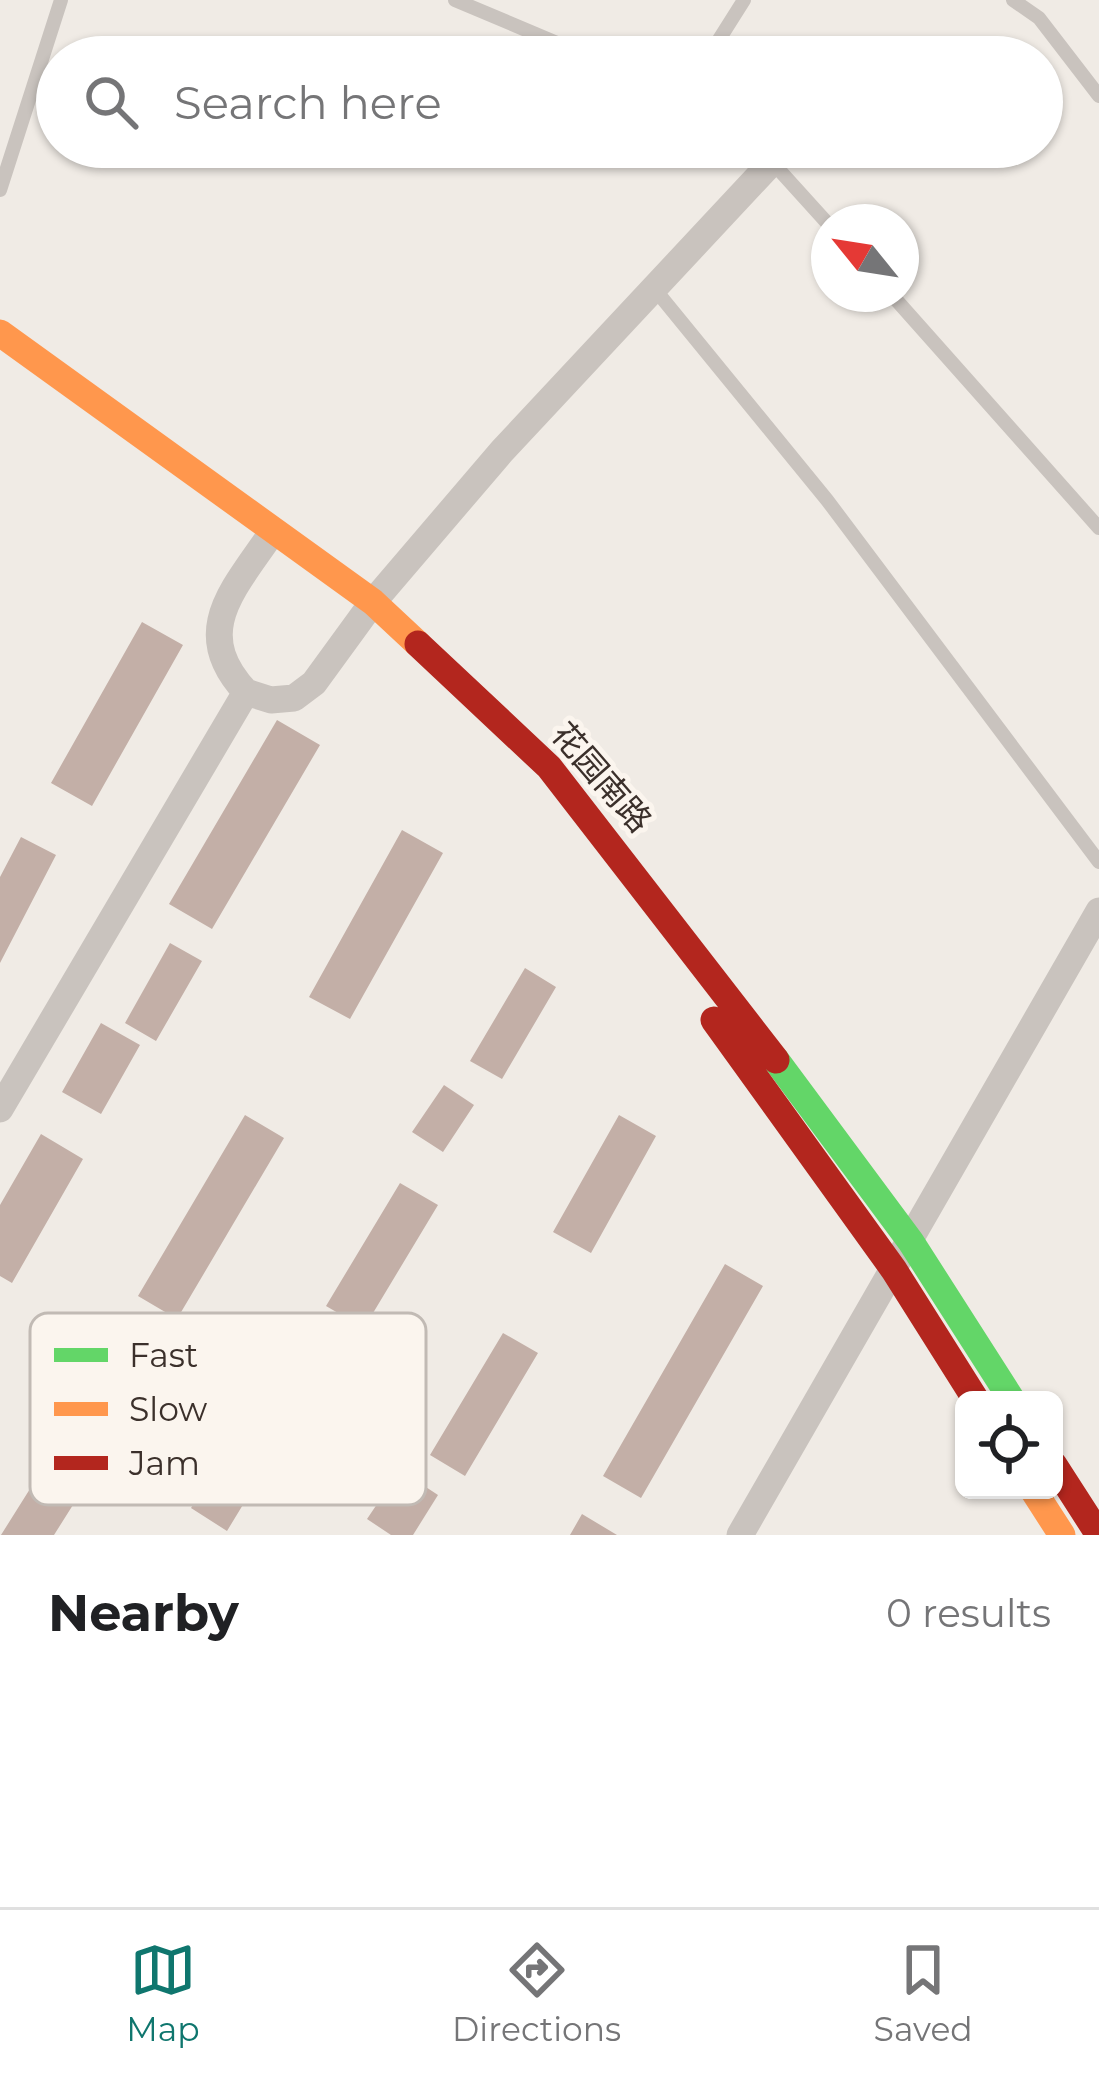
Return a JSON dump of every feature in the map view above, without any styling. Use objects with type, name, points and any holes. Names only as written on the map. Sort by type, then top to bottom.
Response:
[{"type":"street","points":[[266,542],[231,593],[217,643],[225,669],[246,692],[272,700],[294,698],[314,683],[365,612],[653,286],[765,168]]},
{"type":"street","name":"花园南路","points":[[0,333],[266,542]]},
{"type":"street","name":"花园南路","points":[[0,364],[266,542],[485,702],[603,829],[911,1242],[1006,1391]]},
{"type":"street","name":"花园南路","points":[[365,612],[529,776],[662,947],[894,1270],[970,1391]]},
{"type":"street","points":[[0,1109],[246,692]]},
{"type":"street","points":[[740,1535],[1099,911]]},
{"type":"street","points":[[1063,1479],[1099,1535]]},
{"type":"street","points":[[1040,1499],[1062,1535]]},
{"type":"lane","points":[[49,36],[61,0]]},
{"type":"lane","points":[[455,0],[540,36]]},
{"type":"lane","points":[[722,36],[744,0]]},
{"type":"lane","points":[[1013,0],[1040,18],[1054,36]]},
{"type":"lane","points":[[1063,48],[1099,96]]},
{"type":"lane","points":[[0,190],[36,78]]},
{"type":"lane","points":[[778,168],[811,205]]},
{"type":"lane","points":[[653,286],[827,500],[1099,862]]},
{"type":"lane","points":[[907,312],[1099,528]]},
{"type":"building","points":[[142,622],[183,645],[92,806],[51,783]]},
{"type":"building","points":[[277,720],[320,745],[212,929],[169,904]]},
{"type":"building","points":[[402,830],[443,853],[350,1019],[309,997]]},
{"type":"building","points":[[21,837],[56,855],[0,963],[0,877]]},
{"type":"building","points":[[170,943],[202,961],[156,1041],[125,1023]]},
{"type":"building","points":[[525,968],[556,987],[502,1079],[470,1061]]},
{"type":"building","points":[[101,1023],[140,1045],[101,1114],[62,1092]]},
{"type":"building","points":[[444,1085],[474,1105],[443,1152],[412,1132]]},
{"type":"building","points":[[245,1115],[284,1138],[181,1313],[167,1313],[138,1296]]},
{"type":"building","points":[[619,1115],[656,1136],[591,1253],[553,1232]]},
{"type":"building","points":[[41,1134],[83,1159],[12,1283],[0,1276],[0,1205]]},
{"type":"building","points":[[400,1183],[438,1205],[373,1313],[338,1313],[326,1306]]},
{"type":"building","points":[[725,1264],[763,1286],[641,1498],[603,1476]]},
{"type":"building","points":[[503,1333],[538,1353],[465,1476],[430,1455]]},
{"type":"building","points":[[426,1487],[438,1495],[413,1535],[391,1535],[367,1519],[376,1505],[426,1505]]},
{"type":"building","points":[[30,1489],[30,1505],[73,1505],[54,1535],[1,1535]]},
{"type":"building","points":[[193,1505],[243,1505],[227,1531]]},
{"type":"building","points":[[582,1514],[617,1535],[570,1535]]},
{"type":"traffic: fast","points":[[776,1060],[911,1242],[1006,1391]]},
{"type":"traffic: slow","points":[[0,333],[373,602],[418,644]]},
{"type":"traffic: slow","points":[[1039,1499],[1062,1535]]},
{"type":"traffic: jam","points":[[418,644],[549,767],[776,1060]]},
{"type":"traffic: jam","points":[[714,1020],[894,1270],[970,1391]]},
{"type":"traffic: jam","points":[[1063,1479],[1099,1535]]}]
